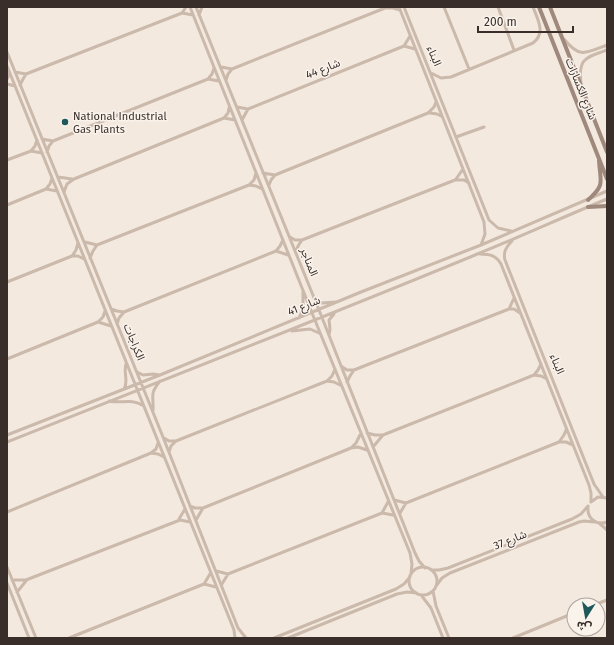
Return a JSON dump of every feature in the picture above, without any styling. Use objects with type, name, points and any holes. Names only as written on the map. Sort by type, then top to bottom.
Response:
[{"type":"street","points":[[182,13],[186,7]]},
{"type":"street","name":"المناجر","points":[[190,7],[288,255],[411,558],[411,576]]},
{"type":"street","name":"المناجر","points":[[196,7],[296,252],[414,553],[426,568]]},
{"type":"street","points":[[199,14],[202,7]]},
{"type":"street","points":[[444,7],[469,69]]},
{"type":"street","points":[[498,7],[514,50]]},
{"type":"street","points":[[431,74],[446,78],[533,43],[539,37],[541,29],[533,7]]},
{"type":"street","name":"شارع الكسارات","points":[[539,7],[607,179]]},
{"type":"street","name":"شارع الكسارات","points":[[550,7],[607,152]]},
{"type":"street","points":[[226,80],[232,69],[387,8],[400,9]]},
{"type":"street","name":"البناء","points":[[405,8],[489,220],[498,228],[513,231]]},
{"type":"street","name":"البناء","points":[[400,9],[485,225],[485,234],[482,245]]},
{"type":"street","points":[[20,85],[26,74],[182,13],[193,15]]},
{"type":"street","points":[[410,36],[404,46],[415,49]]},
{"type":"street","points":[[561,37],[572,49],[579,52],[587,53],[607,45]]},
{"type":"street","name":"شارع 44","points":[[248,109],[404,46]]},
{"type":"street","points":[[582,88],[580,71],[582,64],[588,58],[607,50]]},
{"type":"street","name":"الكراجات","points":[[7,52],[141,382],[238,628],[246,638]]},
{"type":"street","name":"الكراجات","points":[[7,66],[234,630],[235,638]]},
{"type":"street","points":[[221,67],[232,69]]},
{"type":"street","points":[[47,152],[53,141],[208,79],[214,68]]},
{"type":"street","points":[[7,79],[10,72]]},
{"type":"street","points":[[15,72],[26,74]]},
{"type":"street","points":[[208,79],[219,82]]},
{"type":"street","points":[[7,84],[15,86]]},
{"type":"street","points":[[428,113],[434,107],[436,102]]},
{"type":"street","points":[[64,192],[67,184],[74,179],[224,118],[230,107]]},
{"type":"street","points":[[237,107],[248,109],[242,120]]},
{"type":"street","points":[[263,173],[274,175],[428,113],[434,113],[442,116]]},
{"type":"street","points":[[224,118],[235,121]]},
{"type":"street","points":[[456,137],[484,127]]},
{"type":"street","points":[[42,139],[53,141]]},
{"type":"street","points":[[31,151],[37,140]]},
{"type":"street","points":[[7,160],[31,151],[42,153]]},
{"type":"street","points":[[588,200],[598,190],[601,184],[598,156]]},
{"type":"street","points":[[455,180],[461,174],[463,169]]},
{"type":"street","points":[[90,258],[92,251],[97,246],[249,185],[254,180],[256,173]]},
{"type":"street","points":[[269,186],[274,175]]},
{"type":"street","points":[[58,177],[74,179]]},
{"type":"street","points":[[7,205],[46,189],[52,178]]},
{"type":"street","points":[[289,237],[295,240],[302,240],[455,180],[461,179],[469,183]]},
{"type":"street","points":[[249,185],[262,189]]},
{"type":"street","points":[[46,189],[57,191]]},
{"type":"street","name":"شارع 41","points":[[7,435],[482,245],[607,191]]},
{"type":"street","name":"شارع 41","points":[[7,442],[143,387],[322,318],[607,199]]},
{"type":"street","points":[[588,207],[607,206]]},
{"type":"street","name":"البناء","points":[[514,238],[506,248],[504,255],[505,260],[594,484],[603,497]]},
{"type":"street","points":[[117,324],[119,318],[124,312],[276,251],[283,240]]},
{"type":"street","points":[[296,252],[302,240]]},
{"type":"street","points":[[84,242],[97,246]]},
{"type":"street","points":[[7,282],[72,256],[78,243]]},
{"type":"street","points":[[276,251],[288,255]]},
{"type":"street","name":"البناء","points":[[478,254],[489,254],[498,260],[589,485],[591,502]]},
{"type":"street","points":[[72,256],[84,259]]},
{"type":"street","name":"المناجر","points":[[298,318],[303,310],[303,291]]},
{"type":"street","points":[[509,309],[514,297]]},
{"type":"street","points":[[314,298],[322,303],[338,302]]},
{"type":"street","points":[[111,309],[124,312]]},
{"type":"street","points":[[341,366],[347,370],[354,370],[509,309],[514,309],[520,313]]},
{"type":"street","points":[[7,359],[98,322],[103,317],[105,310]]},
{"type":"street","points":[[329,335],[329,320],[336,312]]},
{"type":"street","points":[[98,322],[111,326]]},
{"type":"street","points":[[290,330],[310,329],[320,333]]},
{"type":"street","points":[[123,389],[126,383],[124,371],[126,364]]},
{"type":"street","points":[[367,432],[375,435],[383,435],[534,375],[541,364]]},
{"type":"street","points":[[169,452],[171,446],[176,441],[327,381],[332,376],[334,369]]},
{"type":"street","points":[[347,382],[354,370]]},
{"type":"street","points":[[136,371],[143,376],[155,374],[160,375]]},
{"type":"street","points":[[534,375],[547,379]]},
{"type":"street","points":[[153,412],[152,394],[161,380]]},
{"type":"street","points":[[327,381],[334,382],[341,386]]},
{"type":"street","points":[[109,401],[132,401],[143,406]]},
{"type":"street","points":[[560,442],[566,428]]},
{"type":"street","points":[[352,448],[361,434]]},
{"type":"street","points":[[373,447],[383,435]]},
{"type":"street","points":[[163,437],[176,441]]},
{"type":"street","points":[[394,500],[406,503],[560,442],[566,442],[573,445]]},
{"type":"street","points":[[7,512],[151,453],[156,449],[158,443]]},
{"type":"street","points":[[190,506],[195,508],[203,508],[352,448],[367,450]]},
{"type":"street","points":[[151,453],[164,457]]},
{"type":"street","points":[[591,502],[595,498],[607,498]]},
{"type":"street","points":[[221,585],[228,574],[382,513],[386,508],[388,501]]},
{"type":"street","name":"شارع 37","points":[[431,570],[448,568],[572,519],[581,514],[591,502]]},
{"type":"street","points":[[399,514],[406,503]]},
{"type":"street","points":[[588,506],[588,514],[595,522]]},
{"type":"street","points":[[196,520],[203,508]]},
{"type":"street","points":[[180,520],[179,519],[185,509]]},
{"type":"street","points":[[382,513],[394,515]]},
{"type":"street","points":[[12,580],[26,580],[180,520],[190,522]]},
{"type":"street","name":"شارع 37","points":[[436,586],[442,578],[450,573],[579,522],[584,521],[599,523]]},
{"type":"street","points":[[599,523],[607,522]]},
{"type":"street","points":[[599,523],[607,530]]},
{"type":"street","points":[[7,567],[36,638]]},
{"type":"street","points":[[274,638],[396,589],[404,584],[417,569],[426,568],[431,570],[437,578],[436,586],[427,594],[407,592],[397,594],[288,638]]},
{"type":"street","points":[[216,571],[228,574]]},
{"type":"street","points":[[69,638],[204,584],[210,573]]},
{"type":"street","points":[[411,576],[411,587],[416,593]]},
{"type":"street","points":[[17,592],[26,580]]},
{"type":"street","points":[[7,583],[29,638]]},
{"type":"street","points":[[204,584],[216,587]]},
{"type":"street","points":[[433,590],[434,601],[449,638]]},
{"type":"street","points":[[7,592],[11,593]]},
{"type":"street","points":[[421,594],[431,608],[443,638]]},
{"type":"street","points":[[513,638],[566,616]]},
{"type":"place","name":"National Industrial Gas Plants","points":[[65,122]]}]
